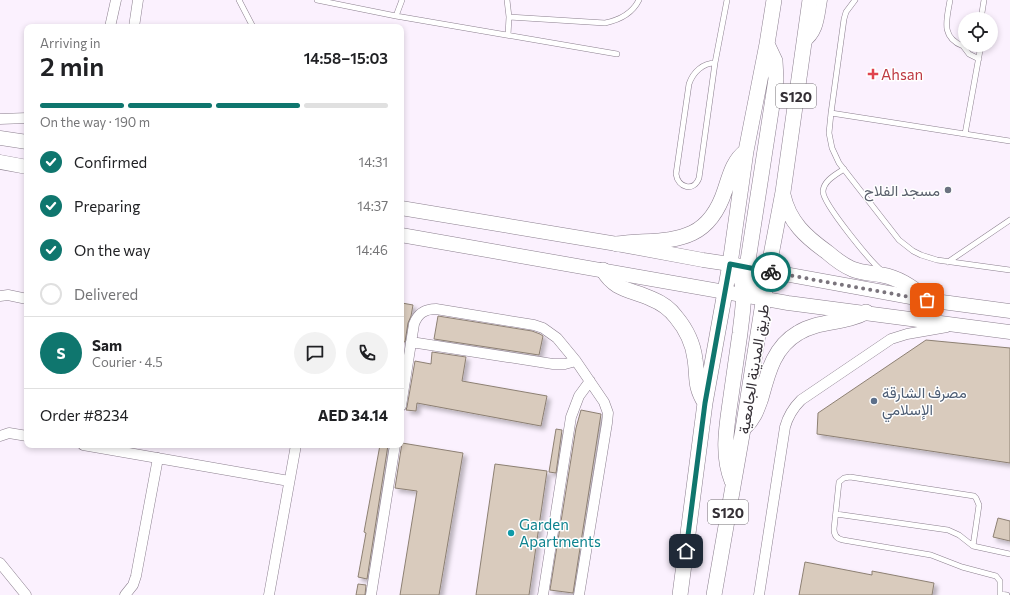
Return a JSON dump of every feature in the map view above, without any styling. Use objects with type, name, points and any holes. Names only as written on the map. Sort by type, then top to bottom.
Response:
[{"type":"main road","name":"S120","points":[[680,595],[705,403],[730,264],[746,151],[774,0]]},
{"type":"main road","name":"طريق المدينة الجامعية","points":[[714,595],[743,429],[768,271],[783,192],[810,0]]},
{"type":"main road","points":[[764,299],[750,280],[747,267],[776,79],[775,61],[767,44]]},
{"type":"main road","points":[[617,244],[663,241],[685,236],[699,230],[714,214],[733,165],[746,151]]},
{"type":"main road","points":[[783,192],[787,208],[795,223],[805,234],[838,261],[852,269],[868,274],[891,277],[910,286],[927,300]]},
{"type":"main road","points":[[730,264],[736,269],[743,282],[742,318],[725,441],[726,462],[733,483]]},
{"type":"main road","points":[[603,270],[608,278],[620,287],[651,298],[660,303],[681,323],[687,332],[694,350],[696,384],[705,403]]},
{"type":"main road","points":[[743,429],[756,414],[769,369],[773,360],[784,345],[798,333],[807,328],[828,322],[850,319],[866,312]]},
{"type":"street","points":[[111,24],[116,0]]},
{"type":"street","points":[[134,24],[138,0]]},
{"type":"street","points":[[804,43],[811,37],[816,29],[822,0]]},
{"type":"street","points":[[0,119],[24,118]]},
{"type":"street","points":[[0,138],[24,142]]},
{"type":"street","points":[[0,162],[24,166]]},
{"type":"street","points":[[404,208],[617,244],[927,300],[1010,311]]},
{"type":"street","points":[[404,236],[743,296],[1010,332]]},
{"type":"street","points":[[0,296],[8,295],[24,298]]},
{"type":"street","points":[[404,387],[414,324],[424,310],[436,309],[534,325],[543,328],[557,338],[576,361],[604,402],[607,407],[608,418],[580,595]]},
{"type":"street","points":[[759,595],[785,427],[792,409],[806,396],[891,340],[907,334],[957,325]]},
{"type":"street","points":[[411,342],[553,364],[565,364],[576,361]]},
{"type":"street","points":[[543,595],[571,417],[579,396],[590,381]]},
{"type":"street","points":[[0,436],[9,433],[24,436]]},
{"type":"street","points":[[100,448],[289,481]]},
{"type":"street","points":[[269,595],[295,448]]},
{"type":"street","points":[[371,595],[395,448]]},
{"type":"street","points":[[125,595],[133,585],[136,576],[158,458]]},
{"type":"street","points":[[0,563],[26,595]]},
{"type":"lane","points":[[239,0],[251,24]]},
{"type":"lane","points":[[317,0],[396,16],[617,54]]},
{"type":"lane","points":[[396,16],[402,0]]},
{"type":"lane","points":[[507,0],[508,35]]},
{"type":"lane","points":[[508,17],[605,23],[619,19],[632,11],[639,0]]},
{"type":"lane","points":[[715,63],[708,64],[699,69],[693,76],[690,84],[676,174],[678,182],[688,187],[695,184],[699,178],[715,63],[727,0]]},
{"type":"lane","points":[[855,0],[846,12],[844,19],[831,114],[829,133],[835,156],[906,246],[921,256],[948,262],[1010,270]]},
{"type":"lane","points":[[950,0],[946,24],[947,30],[953,41],[958,43]]},
{"type":"lane","points":[[982,12],[984,0]]},
{"type":"lane","points":[[968,52],[979,59]]},
{"type":"lane","points":[[965,134],[980,52]]},
{"type":"lane","points":[[831,114],[1010,141]]},
{"type":"lane","points":[[844,168],[828,181],[825,186],[824,197],[845,228],[874,264],[891,277]]},
{"type":"lane","points":[[948,262],[1010,220]]},
{"type":"lane","points":[[973,546],[979,504],[976,498],[971,495],[847,477],[839,482],[834,532],[840,540],[931,555],[992,575],[1000,581],[1000,595],[1007,595]]},
{"type":"lane","points":[[836,514],[948,530],[959,535],[973,546],[1010,554]]},
{"type":"building","points":[[404,303],[413,305],[404,342]]},
{"type":"building","points":[[438,316],[532,331],[540,334],[543,336],[539,355],[434,339]]},
{"type":"building","points":[[926,340],[1010,348],[1010,463],[817,434],[818,413]]},
{"type":"building","points":[[432,352],[466,357],[462,381],[547,396],[541,426],[417,403],[416,411],[406,410],[415,361],[431,364]]},
{"type":"building","points":[[581,410],[601,414],[573,593],[550,590],[576,428]]},
{"type":"building","points":[[556,429],[562,430],[556,473],[549,472]]},
{"type":"building","points":[[404,443],[463,453],[439,595],[400,595],[417,491],[395,488],[401,448],[404,448]]},
{"type":"building","points":[[379,448],[388,448],[367,579],[358,577],[366,533],[364,532]]},
{"type":"building","name":"Garden Apartments","points":[[495,464],[547,471],[529,595],[476,595]]},
{"type":"building","points":[[998,518],[1010,521],[1010,541],[993,537]]},
{"type":"building","points":[[805,562],[872,575],[872,571],[934,583],[932,595],[799,595]]},
{"type":"building","points":[[358,584],[366,585],[365,595],[356,595]]},
{"type":"way so far","points":[[771,272],[927,300]]},
{"type":"place","name":"Ahsan","points":[[873,74]]},
{"type":"place","name":"مسجد الفلاح","points":[[948,190]]},
{"type":"place","name":"مصرف الشارقة الإسلامي","points":[[874,401]]},
{"type":"place","name":"Garden Apartments","points":[[511,533]]},
{"type":"route","points":[[686,551],[705,403],[730,264],[771,272]]}]
